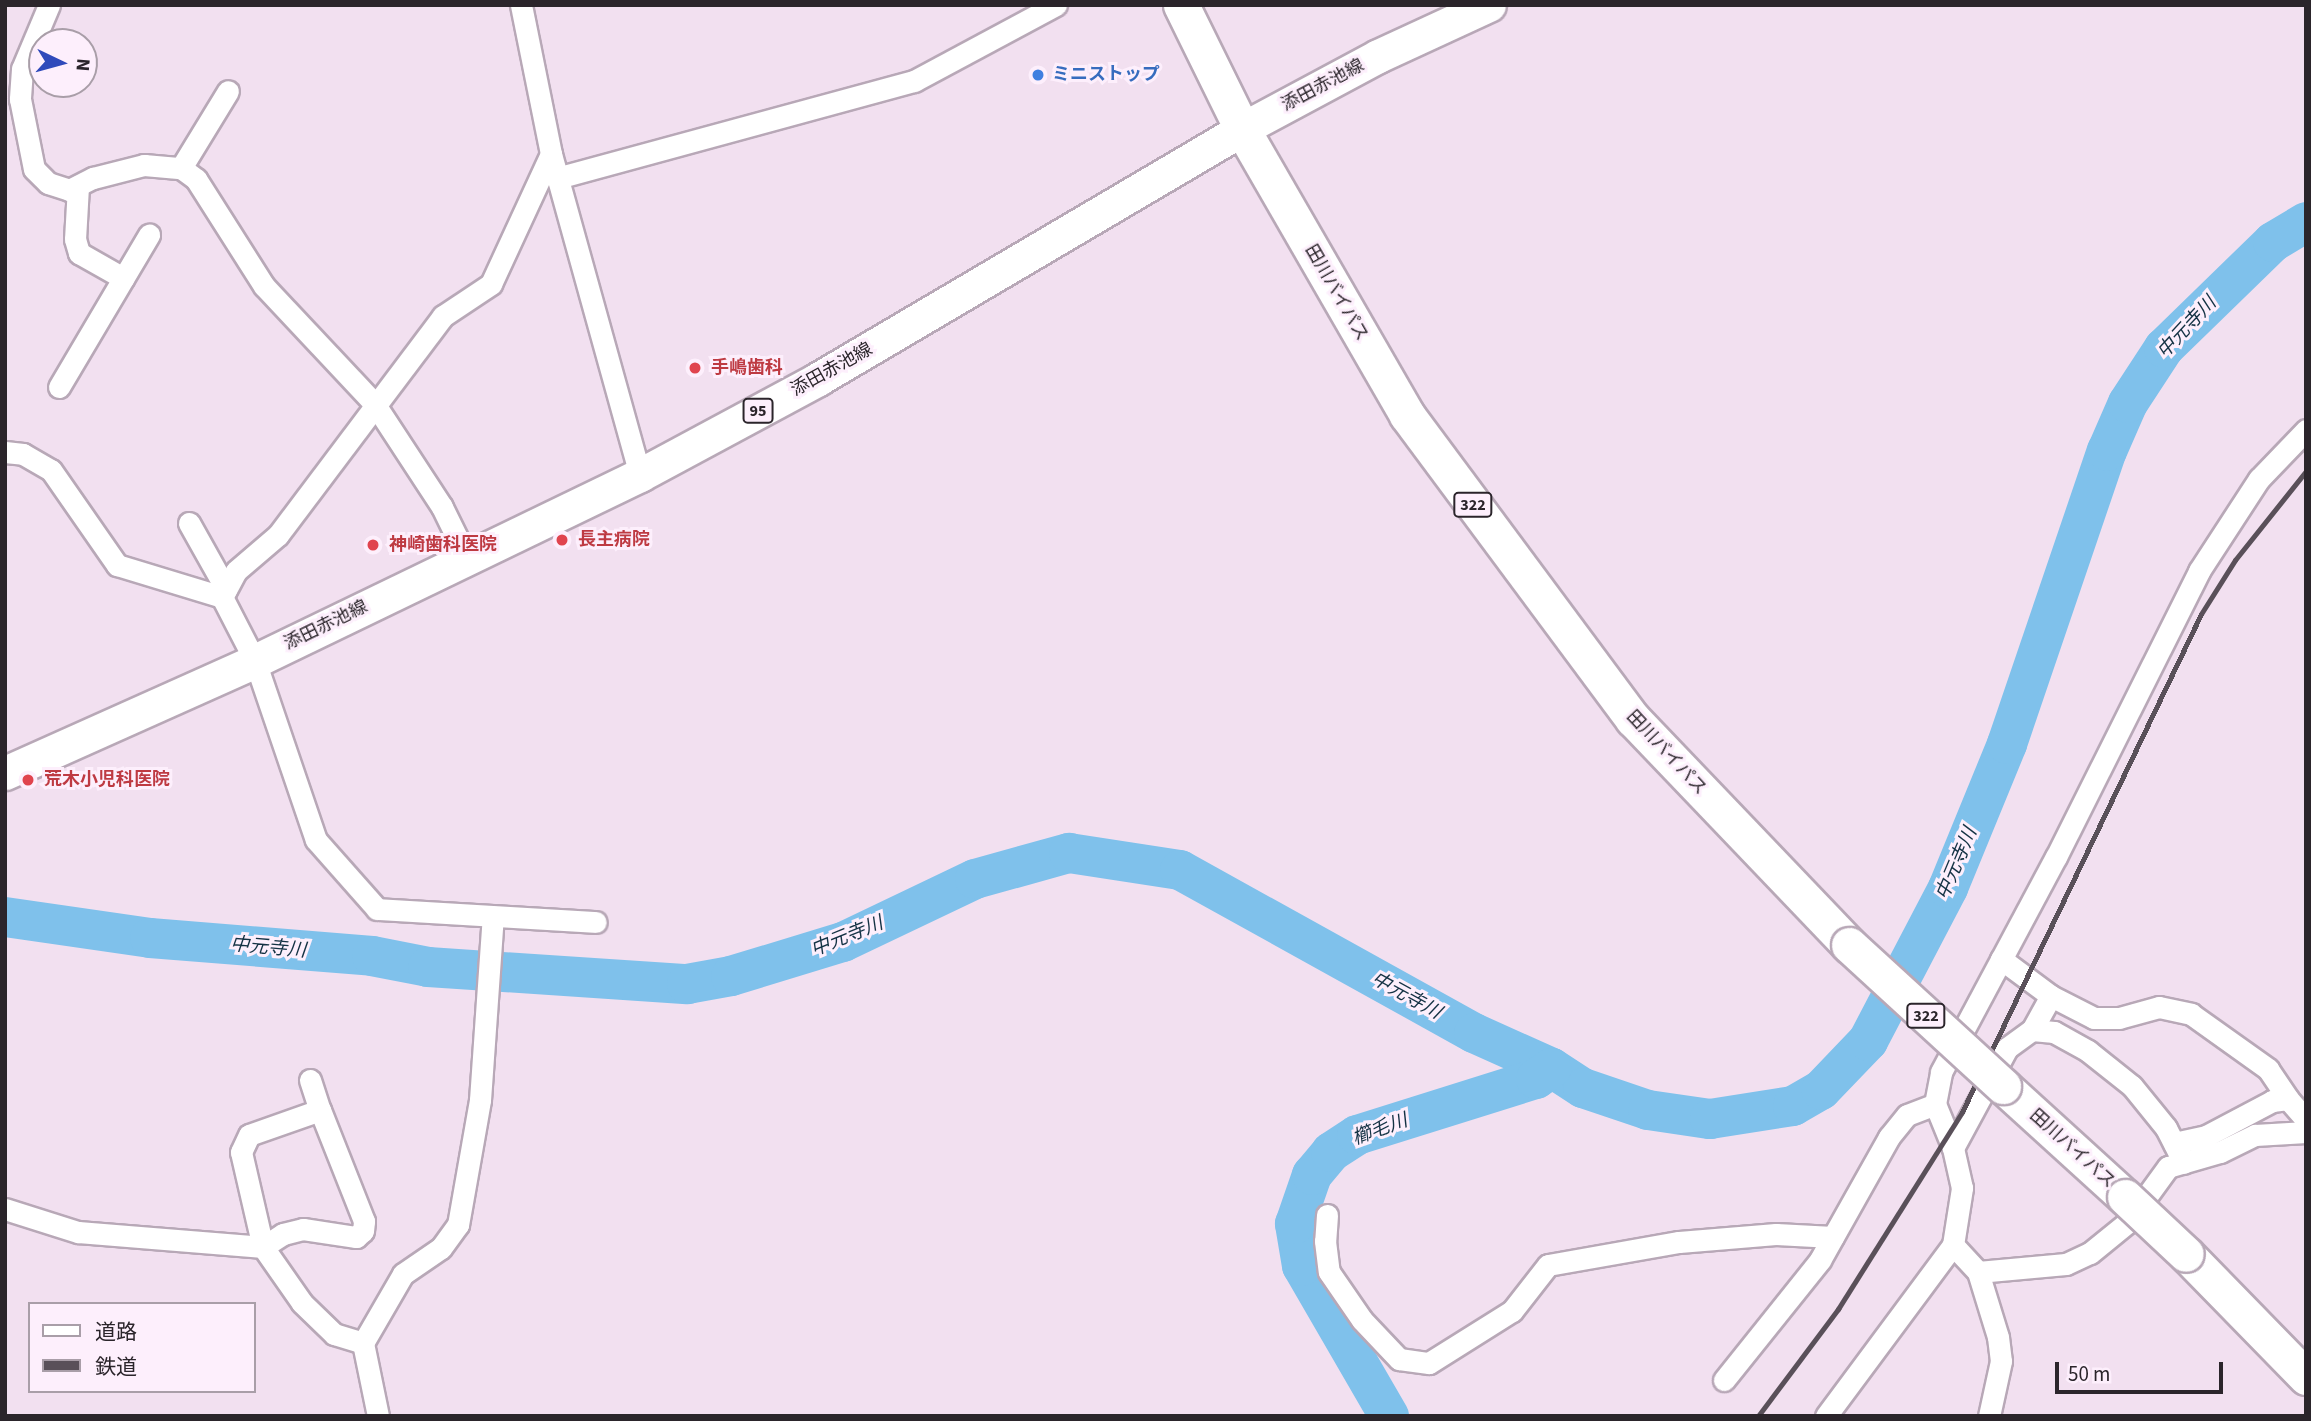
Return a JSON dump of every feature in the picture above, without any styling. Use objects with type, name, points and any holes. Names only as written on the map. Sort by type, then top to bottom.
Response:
[{"type":"highway","name":"田川バイパス","points":[[1181,5],[1242,130],[1407,415],[1633,719],[1849,945],[2186,1254],[2306,1377]]},
{"type":"main road","name":"添田赤池線","points":[[5,773],[255,661],[640,475],[818,379],[1242,130],[1378,56],[1489,5]]},
{"type":"street","points":[[49,5],[12,97],[34,169],[48,183],[69,190],[145,165],[181,168],[196,179],[264,286],[374,403],[442,507],[467,558]]},
{"type":"street","points":[[521,5],[557,178],[640,475]]},
{"type":"street","points":[[557,178],[914,80],[1056,5]]},
{"type":"street","points":[[181,168],[229,91]]},
{"type":"street","points":[[224,593],[236,571],[278,535],[374,403],[443,316],[491,284],[551,154]]},
{"type":"street","points":[[78,186],[75,239],[79,253],[123,278]]},
{"type":"street","points":[[59,387],[149,235]]},
{"type":"street","points":[[1826,1416],[1953,1245],[1962,1188],[1953,1148],[1935,1104],[1941,1072],[2199,571],[2259,479],[2306,430]]},
{"type":"street","points":[[5,452],[23,454],[51,470],[117,565],[224,593]]},
{"type":"street","points":[[189,523],[255,661],[316,840],[377,909],[596,922]]},
{"type":"street","points":[[378,1416],[363,1343],[403,1274],[440,1248],[458,1225],[480,1100],[493,916]]},
{"type":"street","points":[[1978,1272],[2066,1264],[2090,1253],[2128,1222],[2168,1167],[2255,1135],[2304,1128],[2268,1069],[2191,1014],[2159,1007],[2119,1018],[2094,1018],[2051,996],[2001,959]]},
{"type":"street","points":[[1953,1148],[2007,1048],[2032,1030],[2051,996]]},
{"type":"street","points":[[2032,1030],[2054,1032],[2088,1051],[2132,1086],[2174,1143],[2184,1163]]},
{"type":"street","points":[[5,1209],[78,1232],[263,1247],[283,1234],[303,1229],[356,1237],[363,1231],[364,1221],[310,1080]]},
{"type":"street","points":[[2174,1143],[2206,1136],[2272,1101],[2288,1099]]},
{"type":"street","points":[[1724,1380],[1820,1260],[1889,1137],[1907,1115],[1935,1104]]},
{"type":"street","points":[[320,1110],[249,1135],[241,1152],[263,1247],[302,1303],[334,1334],[363,1343]]},
{"type":"street","points":[[1327,1215],[1325,1241],[1329,1272],[1362,1320],[1399,1359],[1429,1363],[1512,1311],[1535,1276],[1548,1265],[1679,1242],[1776,1234],[1833,1237]]},
{"type":"street","points":[[1953,1245],[1978,1272],[1998,1337],[2001,1361],[1989,1416]]},
{"type":"waterway","name":"中元寺川","points":[[5,917],[150,938],[372,956],[428,967],[687,984],[731,976],[843,942],[975,879],[1069,853],[1180,870],[1474,1033],[1552,1068],[1583,1088],[1648,1110],[1710,1119],[1793,1106],[1821,1090],[1868,1041],[1948,888],[2007,744],[2107,451],[2128,403],[2164,348],[2273,242],[2306,222]]},
{"type":"waterway","name":"櫛毛川","points":[[1389,1416],[1302,1266],[1295,1224],[1312,1175],[1331,1152],[1357,1135],[1536,1079],[1552,1068]]},
{"type":"railway","points":[[1758,1416],[1838,1309],[1962,1112],[2201,614],[2235,560],[2306,471]]},
{"type":"place","name":"ミニストップ","points":[[1038,75]]},
{"type":"place","name":"手嶋歯科","points":[[695,368]]},
{"type":"place","name":"長主病院","points":[[562,540]]},
{"type":"place","name":"神崎歯科医院","points":[[373,545]]},
{"type":"place","name":"荒木小児科医院","points":[[28,780]]}]
